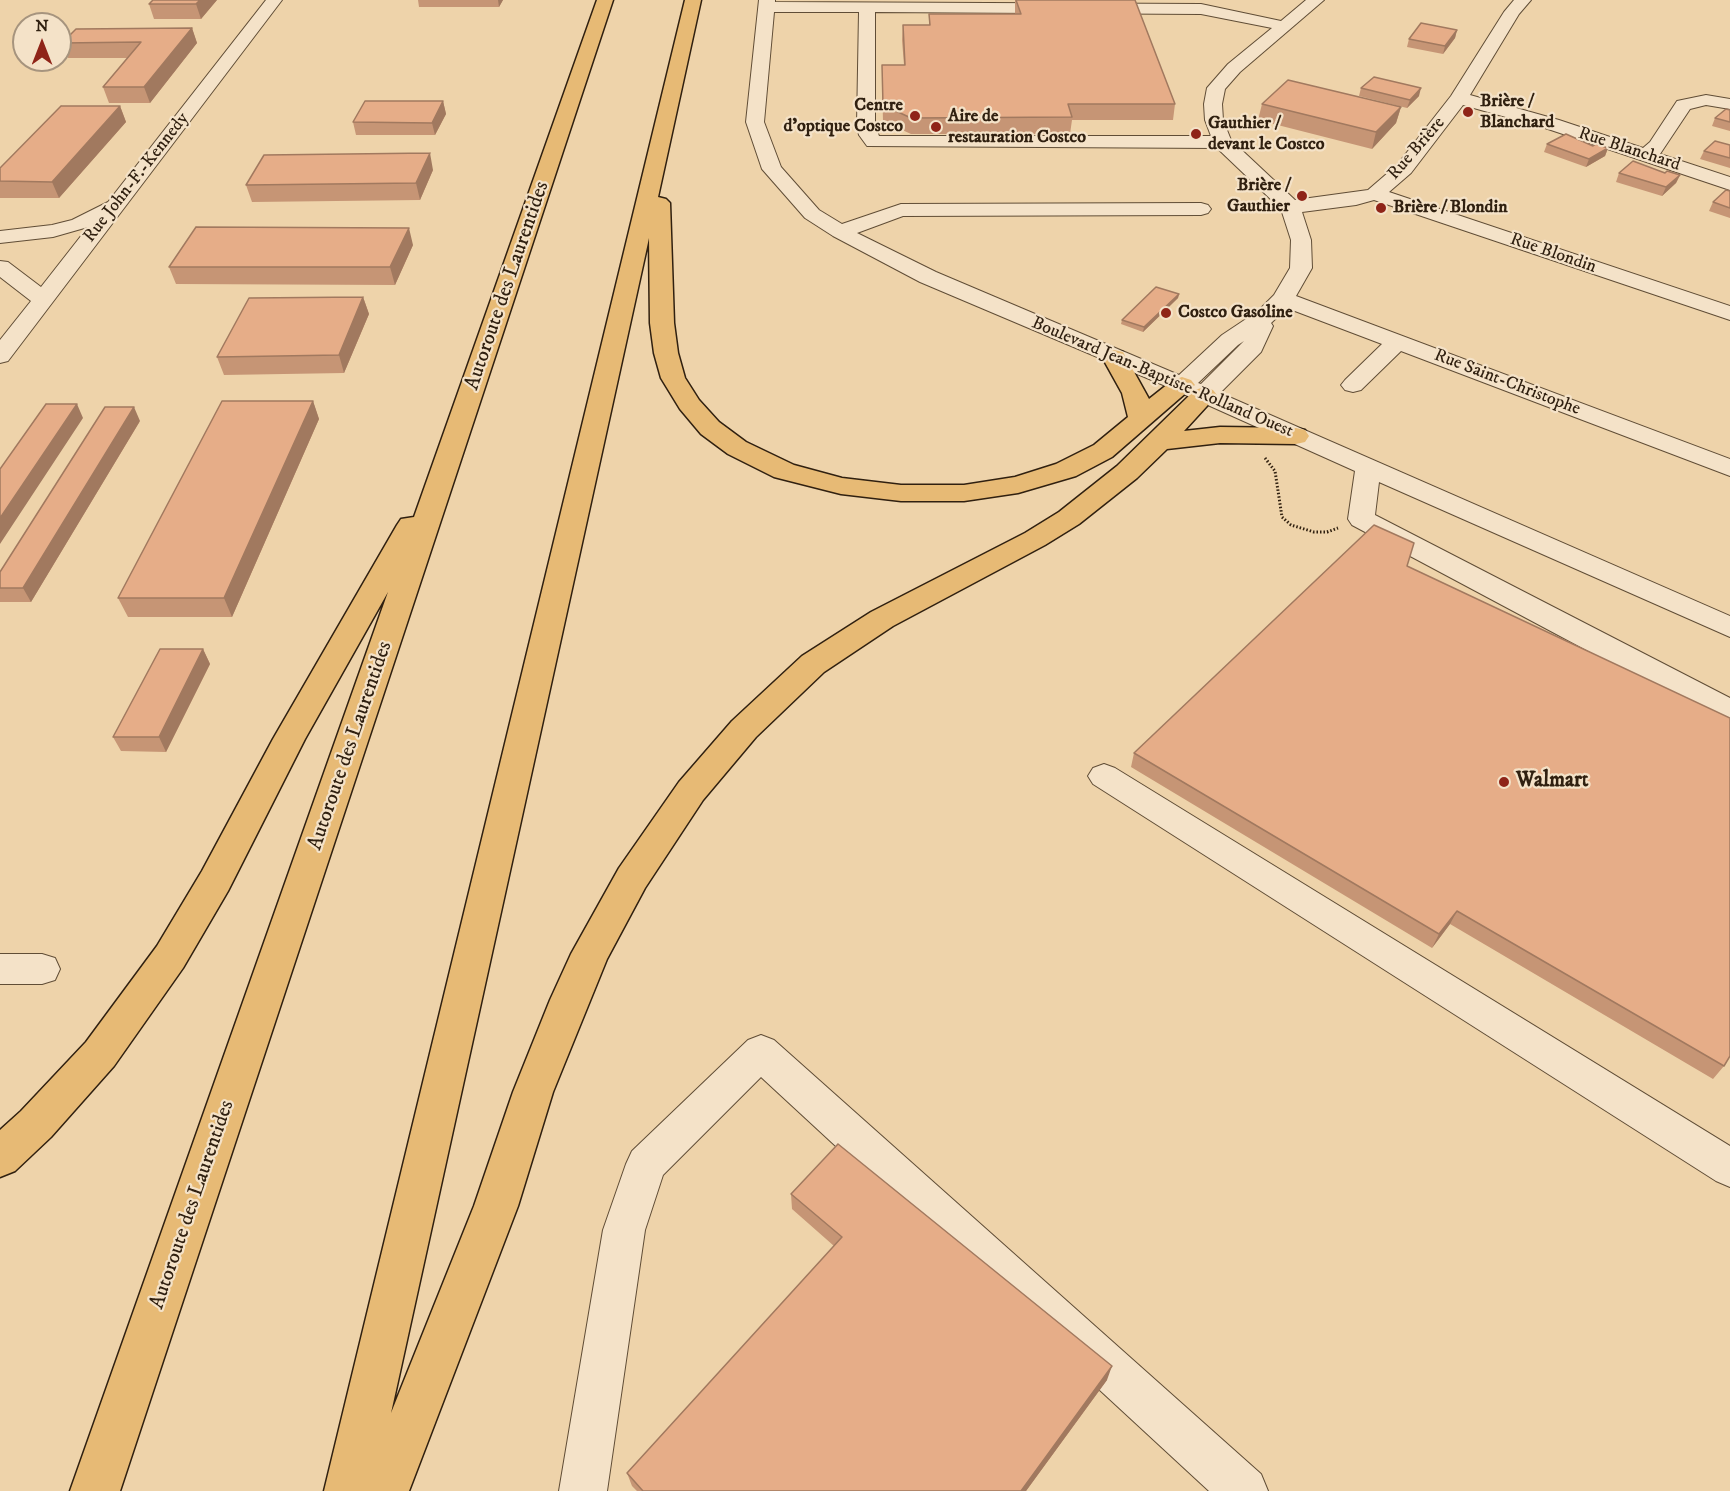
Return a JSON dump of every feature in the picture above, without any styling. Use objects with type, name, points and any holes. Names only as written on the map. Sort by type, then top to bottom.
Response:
[{"type":"highway","name":"Autoroute des Laurentides","points":[[95,1491],[605,0]]},
{"type":"highway","points":[[349,1491],[693,0]]},
{"type":"highway","points":[[657,158],[662,323],[669,367],[680,391],[698,417],[723,439],[753,457],[799,476],[865,490],[919,494],[983,491],[1037,480],[1080,464],[1114,443],[1142,419],[1193,390]]},
{"type":"highway","points":[[1114,357],[1135,393],[1142,419]]},
{"type":"highway","points":[[384,1491],[496,1206],[533,1092],[569,1000],[590,954],[632,878],[691,791],[744,729],[813,664],[882,619],[1025,544],[1069,518],[1108,489],[1159,442],[1193,390]]},
{"type":"highway","points":[[1159,442],[1220,435],[1296,436]]},
{"type":"highway","points":[[0,1157],[36,1124],[100,1054],[170,957],[215,880],[289,739],[451,453]]},
{"type":"street","name":"Rue John-F.-Kennedy","points":[[0,356],[274,0]]},
{"type":"street","points":[[1217,0],[1290,21]]},
{"type":"street","points":[[1193,390],[1253,347],[1266,316],[1284,299],[1301,268],[1301,240],[1290,207],[1222,142],[1214,120],[1213,104],[1216,88],[1234,68],[1316,0]]},
{"type":"street","name":"Rue Brière","points":[[1290,207],[1356,200],[1375,194],[1404,169],[1459,98],[1512,12],[1523,0]]},
{"type":"street","points":[[767,3],[867,7],[1202,9],[1290,21]]},
{"type":"street","name":"Boulevard Jean-Baptiste-Rolland Ouest","points":[[767,3],[755,122],[772,169],[812,214],[840,232],[928,277],[1193,390],[1730,627]]},
{"type":"street","points":[[867,7],[866,125],[868,135],[874,142],[1222,142]]},
{"type":"street","name":"Rue Blanchard","points":[[1459,98],[1552,124],[1730,184]]},
{"type":"street","points":[[1646,156],[1657,146],[1683,105],[1706,100],[1730,104]]},
{"type":"street","name":"Rue Blondin","points":[[1375,194],[1730,313]]},
{"type":"street","points":[[0,237],[52,231],[78,224],[117,203]]},
{"type":"street","points":[[840,232],[901,210],[1201,208]]},
{"type":"street","points":[[0,267],[43,299]]},
{"type":"street","name":"Rue Saint-Christophe","points":[[1284,299],[1730,468]]},
{"type":"street","points":[[1353,385],[1397,342]]},
{"type":"street","points":[[1368,468],[1361,519],[1730,711]]},
{"type":"street","points":[[1104,776],[1730,1167]]},
{"type":"street","points":[[0,969],[42,969]]},
{"type":"street","points":[[583,1491],[624,1230],[646,1164],[760,1052],[1244,1491]]},
{"type":"path","points":[[1260,454],[1275,471],[1282,517],[1291,525],[1314,532],[1327,532],[1361,519]]},
{"type":"building","points":[[153,0],[200,0],[196,4],[149,4]]},
{"type":"building","points":[[1016,0],[1135,0],[1175,104],[1068,104],[1072,117],[911,118],[883,105],[882,65],[905,65],[903,25],[930,25],[929,14],[1021,14]]},
{"type":"building","points":[[1421,23],[1457,30],[1445,46],[1409,39]]},
{"type":"building","points":[[192,28],[144,87],[103,87],[141,42],[72,43],[72,33],[76,29]]},
{"type":"building","points":[[1374,77],[1421,88],[1410,100],[1361,88]]},
{"type":"building","points":[[1288,80],[1401,107],[1376,132],[1262,104]]},
{"type":"building","points":[[365,101],[443,101],[432,123],[353,122]]},
{"type":"building","points":[[61,106],[120,106],[52,182],[0,181],[0,168]]},
{"type":"building","points":[[1726,109],[1730,110],[1730,122],[1715,118]]},
{"type":"building","points":[[1566,134],[1593,146],[1596,144],[1608,148],[1589,159],[1547,144]]},
{"type":"building","points":[[1715,141],[1730,145],[1730,158],[1704,151]]},
{"type":"building","points":[[430,153],[416,183],[246,185],[264,155]]},
{"type":"building","points":[[1633,161],[1665,173],[1667,171],[1680,175],[1666,187],[1619,173]]},
{"type":"building","points":[[1726,190],[1730,191],[1730,208],[1713,202]]},
{"type":"building","points":[[196,227],[409,228],[390,267],[169,267]]},
{"type":"building","points":[[1156,287],[1179,294],[1144,327],[1122,320]]},
{"type":"building","points":[[363,297],[339,355],[217,357],[249,298]]},
{"type":"building","points":[[222,401],[313,401],[224,598],[118,598]]},
{"type":"building","points":[[46,404],[77,404],[0,518],[0,469]]},
{"type":"building","points":[[105,407],[134,407],[23,588],[0,588],[0,572]]},
{"type":"building","points":[[1374,525],[1414,543],[1407,566],[1730,718],[1730,1056],[1724,1066],[1457,911],[1439,934],[1134,753]]},
{"type":"building","points":[[160,649],[203,649],[159,737],[113,737]]},
{"type":"building","points":[[838,1144],[1112,1366],[1021,1491],[643,1491],[627,1473],[842,1237],[791,1194]]},
{"type":"place","name":"Brière / Blanchard","points":[[1468,112]]},
{"type":"place","name":"Centre d'optique Costco","points":[[915,116]]},
{"type":"place","name":"Aire de restauration Costco","points":[[936,127]]},
{"type":"place","name":"Gauthier / devant le Costco","points":[[1196,134]]},
{"type":"place","name":"Brière / Gauthier","points":[[1302,196]]},
{"type":"place","name":"Brière / Blondin","points":[[1381,208]]},
{"type":"place","name":"Costco Gasoline","points":[[1166,313]]},
{"type":"place","name":"Walmart","points":[[1504,782]]}]
